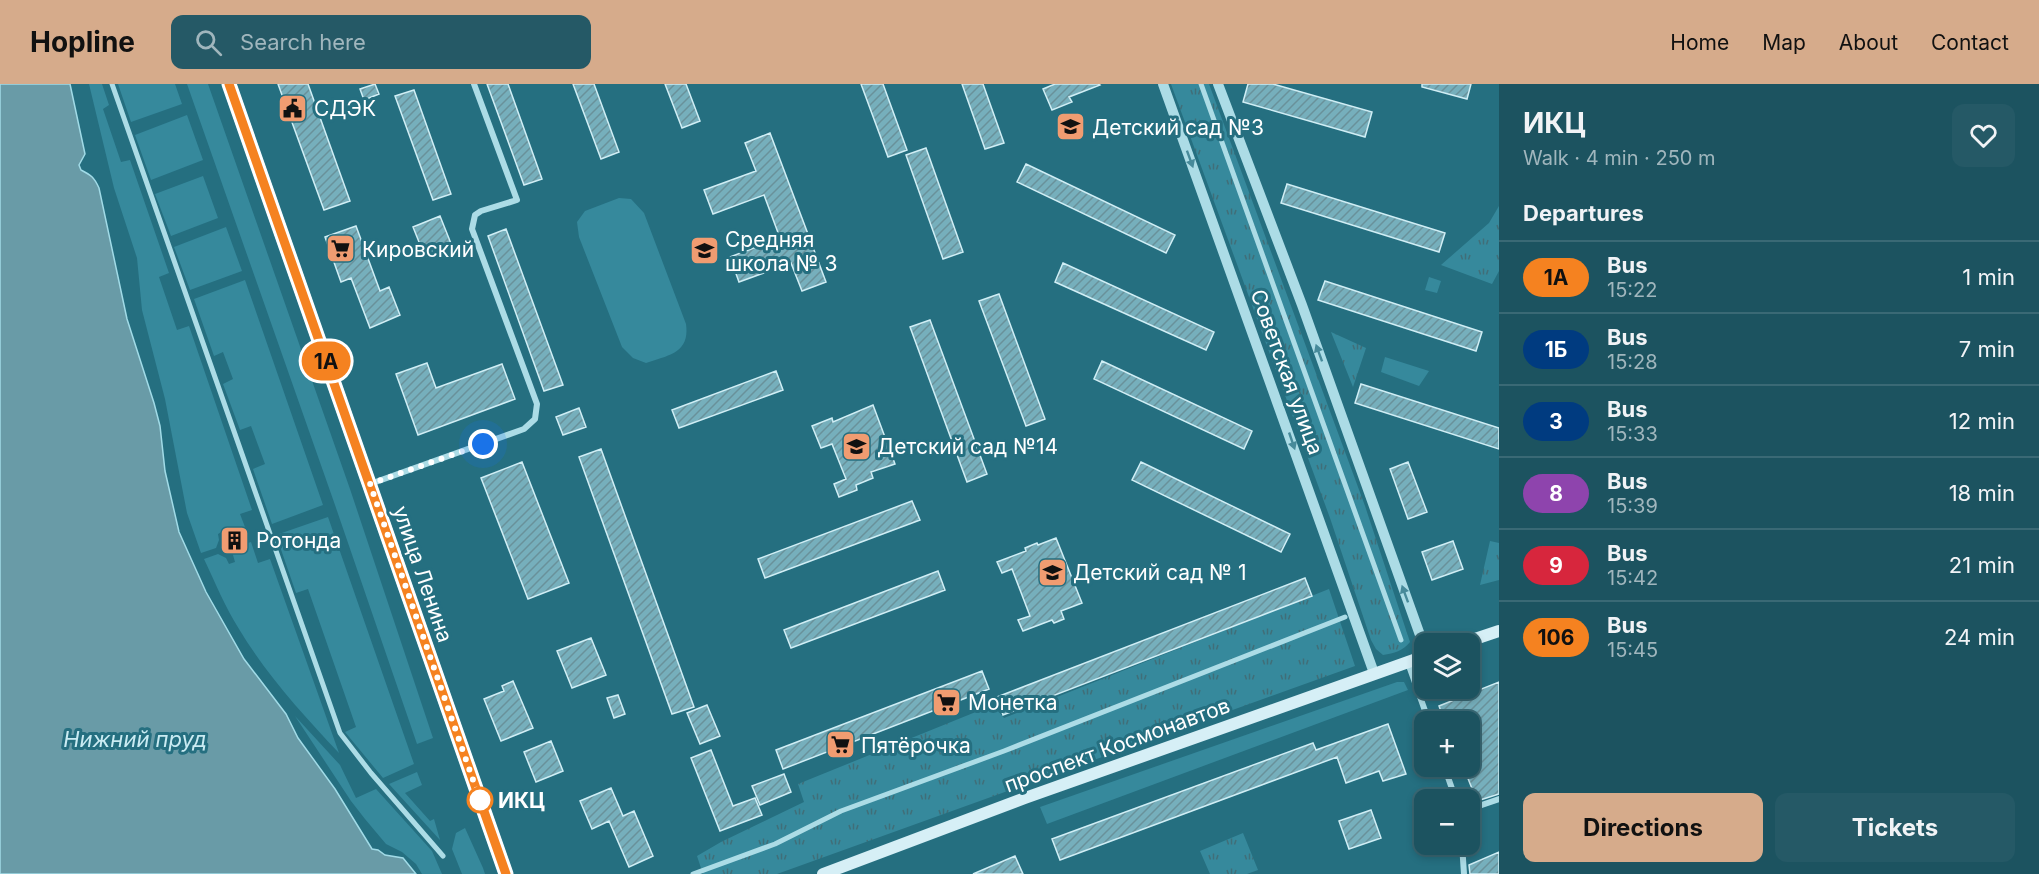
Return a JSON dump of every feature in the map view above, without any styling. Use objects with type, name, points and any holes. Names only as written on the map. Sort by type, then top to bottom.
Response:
[{"type":"main road","name":"улица Ленина","points":[[229,84],[506,874]]},
{"type":"main road","points":[[1480,638],[1499,631]]},
{"type":"main road","name":"проспект Космонавтов","points":[[831,873],[1025,798],[1414,659]]},
{"type":"street","points":[[112,84],[340,733],[371,773],[443,856]]},
{"type":"street","points":[[370,484],[524,429],[535,419],[537,404],[472,229],[475,215],[481,211],[517,200],[474,84]]},
{"type":"street","name":"Советская улица","points":[[1163,84],[1374,673]]},
{"type":"street","points":[[1201,84],[1401,640]]},
{"type":"street","name":"Советская улица","points":[[1218,84],[1302,305],[1419,633]]},
{"type":"street","points":[[693,874],[775,844],[841,811],[1015,747],[1345,617]]},
{"type":"street","points":[[1408,661],[1425,711]]},
{"type":"street","points":[[1480,806],[1499,799]]},
{"type":"street","points":[[1463,855],[1464,874]]},
{"type":"green space","points":[[89,84],[102,84],[109,105],[103,109],[121,162],[130,160],[169,273],[159,277],[177,330],[189,326],[252,510],[240,514],[248,535],[233,541],[226,538],[223,531],[218,534],[219,540],[216,548],[201,553],[187,513],[165,399],[142,310],[137,258],[114,188]]},
{"type":"green space","points":[[118,84],[175,84],[182,104],[131,122]]},
{"type":"green space","points":[[187,84],[208,84],[350,489],[433,738],[417,744],[335,505]]},
{"type":"green space","points":[[1171,84],[1209,84],[1365,506],[1410,642],[1398,651],[1383,655],[1371,640],[1330,518]]},
{"type":"green space","points":[[187,115],[203,160],[151,180],[135,135]]},
{"type":"green space","points":[[203,176],[218,218],[171,236],[155,194]]},
{"type":"green space","points":[[619,198],[631,199],[644,213],[686,324],[685,341],[681,347],[670,355],[646,363],[633,358],[622,347],[579,237],[577,222],[585,211]]},
{"type":"green space","points":[[1499,206],[1499,271],[1492,284],[1441,265],[1489,223]]},
{"type":"green space","points":[[226,227],[242,271],[190,290],[174,247]]},
{"type":"green space","points":[[1429,277],[1441,281],[1437,293],[1425,290]]},
{"type":"green space","points":[[245,280],[323,505],[272,524],[253,469],[265,464],[251,426],[240,430],[223,384],[233,379],[223,352],[214,356],[194,299]]},
{"type":"green space","points":[[1331,332],[1366,348],[1353,387]]},
{"type":"green space","points":[[1385,357],[1429,371],[1419,386],[1381,372]]},
{"type":"green space","points":[[328,517],[414,764],[383,778],[345,732],[356,727],[308,589],[296,593],[276,535]]},
{"type":"green space","points":[[1490,541],[1499,543],[1499,580],[1480,585]]},
{"type":"green space","points":[[251,542],[258,563],[270,559],[339,753],[286,694],[261,662],[229,612],[204,559],[218,554],[226,558],[229,564],[235,562],[233,555],[235,547]]},
{"type":"green space","points":[[1329,589],[1355,666],[777,874],[703,874],[697,856],[804,802],[798,784],[993,705],[1004,718]]},
{"type":"green space","points":[[1397,682],[1404,682],[1408,690],[1047,824],[1040,807]]},
{"type":"green space","points":[[295,716],[340,765],[356,798],[376,789],[432,851],[442,874],[422,874],[416,864],[402,852],[386,844],[351,801]]},
{"type":"green space","points":[[417,772],[422,785],[405,793],[430,821],[434,819],[440,840],[389,784]]},
{"type":"green space","points":[[465,828],[485,874],[462,874],[452,849],[456,833]]},
{"type":"green space","points":[[1243,833],[1258,870],[1247,874],[1210,874],[1200,851]]},
{"type":"water","name":"Нижний пруд","points":[[0,84],[70,84],[85,154],[79,165],[81,170],[94,179],[99,188],[127,319],[160,426],[165,471],[179,532],[206,592],[244,659],[286,714],[298,738],[335,789],[372,849],[385,855],[403,858],[416,874],[0,874]]},
{"type":"building","points":[[278,84],[308,84],[350,201],[324,210]]},
{"type":"building","points":[[375,84],[379,94],[364,100],[360,89]]},
{"type":"building","points":[[487,84],[508,84],[542,179],[524,185]]},
{"type":"building","points":[[573,84],[594,84],[619,152],[601,159]]},
{"type":"building","points":[[665,84],[686,84],[700,121],[682,128]]},
{"type":"building","points":[[861,84],[883,84],[907,150],[888,157]]},
{"type":"building","points":[[962,84],[983,84],[1004,143],[985,149]]},
{"type":"building","points":[[1055,84],[1100,85],[1069,97],[1072,102],[1052,110],[1043,89]]},
{"type":"building","points":[[1248,84],[1273,84],[1372,112],[1365,137],[1243,102]]},
{"type":"building","points":[[1422,84],[1471,84],[1467,99],[1422,87]]},
{"type":"building","points":[[414,90],[451,194],[433,200],[395,96]]},
{"type":"building","points":[[770,133],[826,282],[802,291],[791,263],[739,282],[730,257],[780,238],[764,195],[713,214],[704,190],[756,171],[745,143]]},
{"type":"building","points":[[926,148],[963,252],[943,259],[906,155]]},
{"type":"building","points":[[1026,164],[1175,235],[1166,253],[1017,182]]},
{"type":"building","points":[[1287,184],[1445,233],[1439,252],[1281,203]]},
{"type":"building","points":[[440,216],[452,246],[425,257],[413,227]]},
{"type":"building","points":[[356,226],[380,291],[389,287],[400,315],[370,328],[351,278],[341,282],[325,237]]},
{"type":"building","points":[[506,229],[563,385],[544,391],[488,236]]},
{"type":"building","points":[[1063,263],[1214,332],[1206,350],[1055,282]]},
{"type":"building","points":[[1325,281],[1482,332],[1476,351],[1318,300]]},
{"type":"building","points":[[999,294],[1045,419],[1026,426],[979,301]]},
{"type":"building","points":[[930,320],[987,474],[967,482],[910,327]]},
{"type":"building","points":[[1102,361],[1252,431],[1244,449],[1094,379]]},
{"type":"building","points":[[427,363],[436,388],[502,364],[515,399],[418,435],[396,374]]},
{"type":"building","points":[[776,371],[783,390],[679,428],[672,410]]},
{"type":"building","points":[[1361,384],[1499,428],[1499,449],[1355,403]]},
{"type":"building","points":[[873,405],[895,464],[871,472],[873,478],[856,485],[857,490],[839,497],[834,484],[846,479],[832,444],[821,448],[812,426],[832,418],[833,422]]},
{"type":"building","points":[[579,408],[586,427],[563,435],[556,417]]},
{"type":"building","points":[[601,449],[694,707],[672,714],[579,457]]},
{"type":"building","points":[[522,462],[569,583],[528,599],[481,478]]},
{"type":"building","points":[[1141,462],[1290,534],[1281,552],[1132,480]]},
{"type":"building","points":[[1408,462],[1427,512],[1408,519],[1390,469]]},
{"type":"building","points":[[912,501],[920,520],[765,578],[758,559]]},
{"type":"building","points":[[1056,538],[1082,603],[1061,611],[1064,619],[1054,623],[1052,620],[1023,631],[1018,620],[1030,616],[1012,569],[1002,573],[997,562],[1026,551],[1025,548],[1037,543],[1038,545]]},
{"type":"building","points":[[1453,541],[1463,569],[1432,580],[1422,552]]},
{"type":"building","points":[[938,571],[945,590],[791,648],[784,630]]},
{"type":"building","points":[[1305,578],[1312,596],[1003,715],[997,697]]},
{"type":"building","points":[[591,638],[606,675],[572,688],[557,651]]},
{"type":"building","points":[[982,671],[989,689],[783,769],[776,750]]},
{"type":"building","points":[[513,681],[533,728],[501,741],[484,699],[504,691],[502,686]]},
{"type":"building","points":[[1499,682],[1499,794],[1480,800],[1480,789],[1472,789],[1467,777],[1480,777],[1480,711],[1441,711],[1439,706],[1456,699],[1480,699],[1480,690]]},
{"type":"building","points":[[618,695],[625,714],[614,718],[607,698]]},
{"type":"building","points":[[707,705],[720,736],[700,744],[687,713]]},
{"type":"building","points":[[1388,724],[1406,774],[1383,781],[1379,771],[1346,783],[1337,757],[1060,860],[1052,839],[1313,743],[1316,750]]},
{"type":"building","points":[[551,741],[563,771],[536,782],[524,752]]},
{"type":"building","points":[[711,750],[733,806],[755,798],[762,815],[720,831],[691,758]]},
{"type":"building","points":[[784,774],[791,792],[760,805],[752,786]]},
{"type":"building","points":[[611,788],[623,816],[634,811],[653,856],[629,867],[609,821],[592,829],[580,801]]},
{"type":"building","points":[[1371,810],[1381,838],[1349,849],[1339,821]]},
{"type":"building","points":[[1499,852],[1499,874],[1470,874],[1469,865]]},
{"type":"building","points":[[1015,856],[1023,874],[973,874]]},
{"type":"bus line","name":"1А","points":[[229,84],[506,874]]},
{"type":"place","name":"СДЭК","points":[[293,108]]},
{"type":"place","name":"Детский сад №3","points":[[1071,127]]},
{"type":"place","name":"Кировский","points":[[341,249]]},
{"type":"place","name":"Средняя школа № 3","points":[[704,251]]},
{"type":"place","name":"Детский сад №14","points":[[856,446]]},
{"type":"place","name":"Ротонда","points":[[235,540]]},
{"type":"place","name":"Детский сад № 1","points":[[1052,572]]},
{"type":"place","name":"Монетка","points":[[947,702]]},
{"type":"place","name":"Пятёрочка","points":[[840,745]]},
{"type":"place","name":"ИКЦ","points":[[480,800]]},
{"type":"route","points":[[480,800],[370,484],[483,444]]}]
